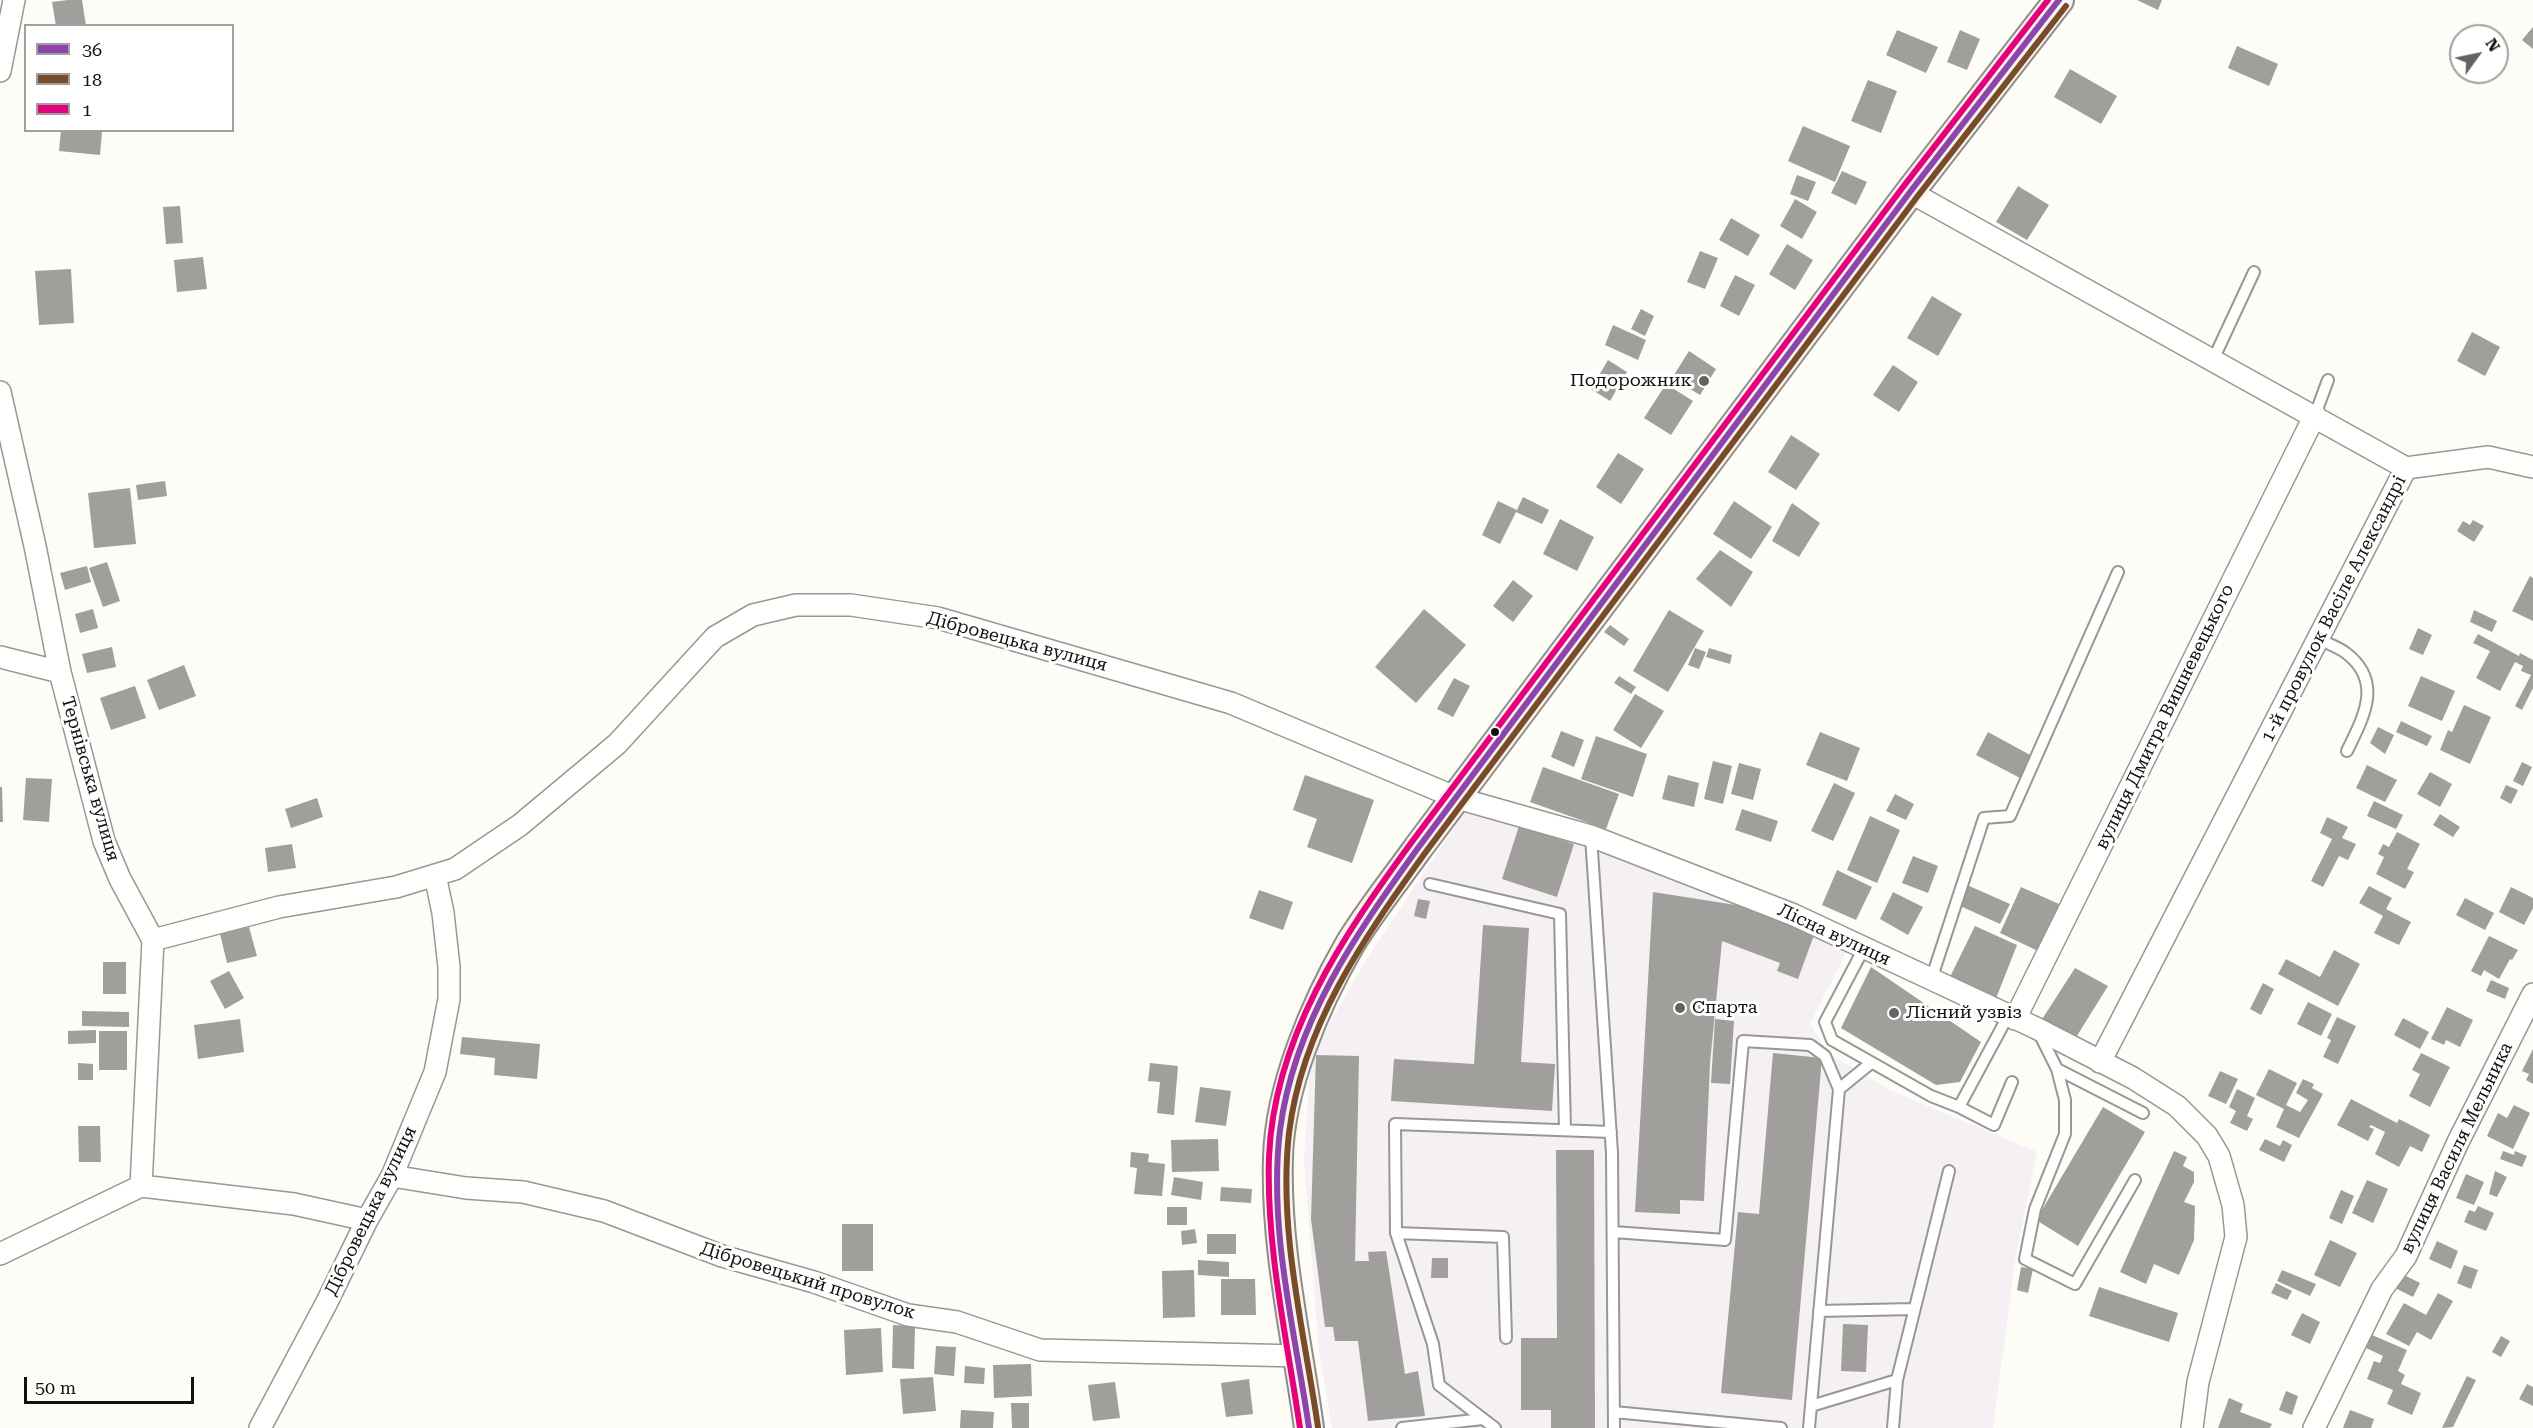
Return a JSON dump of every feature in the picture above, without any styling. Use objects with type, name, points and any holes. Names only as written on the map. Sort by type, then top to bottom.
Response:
[{"type":"main road","points":[[1309,1428],[1280,1226],[1277,1156],[1287,1091],[1313,1021],[1350,944],[1418,848],[1910,192],[2059,0]]},
{"type":"street","points":[[0,71],[15,0]]},
{"type":"street","name":"1-й провулок Васіле Александрі","points":[[1910,192],[2315,415],[2406,468],[2316,638],[2294,688],[2100,1062]]},
{"type":"street","name":"Тернівська вулиця","points":[[0,392],[35,546],[60,672],[104,842],[120,879],[153,940]]},
{"type":"street","name":"вулиця Дмитра Вишневецького","points":[[2011,1017],[2315,415]]},
{"type":"street","points":[[2406,468],[2488,457],[2533,467]]},
{"type":"street","name":"Дібровецька вулиця","points":[[153,940],[279,907],[396,887],[454,869],[520,825],[617,744],[715,637],[753,615],[796,605],[851,605],[938,618],[1209,696],[1231,703],[1457,798]]},
{"type":"street","points":[[0,657],[60,672]]},
{"type":"street","name":"Лісна вулиця","points":[[1457,798],[1591,836],[1794,915],[2036,1028],[2133,1078],[2177,1106],[2207,1136],[2219,1156],[2233,1205],[2236,1237],[2198,1382],[2192,1428]]},
{"type":"street","name":"Дібровецька вулиця","points":[[260,1428],[392,1176],[435,1072],[449,999],[448,956],[435,875]]},
{"type":"street","points":[[141,1186],[153,940]]},
{"type":"street","name":"вулиця Василя Мельника","points":[[2314,1428],[2382,1288],[2406,1256],[2458,1142],[2533,994]]},
{"type":"street","name":"Дібровецький провулок","points":[[392,1176],[466,1188],[523,1192],[604,1211],[722,1256],[814,1282],[908,1315],[957,1322],[1040,1350],[1300,1356]]},
{"type":"street","points":[[0,1254],[141,1186],[294,1204],[367,1220]]},
{"type":"lane","points":[[2213,360],[2254,273]]},
{"type":"lane","points":[[2315,415],[2328,380]]},
{"type":"lane","points":[[1931,980],[1984,818],[2010,816],[2118,572]]},
{"type":"lane","points":[[2316,638],[2347,653],[2365,679],[2368,693],[2366,711],[2347,751]]},
{"type":"lane","points":[[1591,836],[1611,1132],[1614,1428]]},
{"type":"lane","points":[[1430,884],[1560,914],[1565,1130]]},
{"type":"lane","points":[[1864,948],[1825,1022],[1832,1040],[1931,1096],[1994,1125],[2012,1082]]},
{"type":"lane","points":[[1959,1107],[2011,1017]]},
{"type":"lane","points":[[2036,1028],[2057,1069],[2065,1100],[2065,1134],[2035,1209],[2025,1258],[2075,1284],[2134,1180]]},
{"type":"lane","points":[[1613,1232],[1725,1240],[1743,1041],[1810,1045],[1825,1056],[1839,1089],[1809,1428]]},
{"type":"lane","points":[[1839,1089],[1871,1063]]},
{"type":"lane","points":[[2057,1069],[2143,1113]]},
{"type":"lane","points":[[1495,1428],[1439,1385],[1433,1344],[1396,1233],[1395,1124],[1611,1132]]},
{"type":"lane","points":[[1893,1428],[1897,1380],[1949,1171]]},
{"type":"lane","points":[[1396,1233],[1503,1237],[1506,1338]]},
{"type":"lane","points":[[1820,1311],[1914,1309]]},
{"type":"lane","points":[[1811,1406],[1897,1380]]},
{"type":"lane","points":[[1614,1412],[1781,1428]]},
{"type":"lane","points":[[1677,1418],[1686,1428]]},
{"type":"lane","points":[[1402,1428],[1483,1419]]},
{"type":"shaded area","points":[[1469,805],[1589,843],[1849,947],[1810,1023],[1828,1053],[1892,1091],[2037,1152],[2015,1261],[1993,1428],[1332,1428],[1319,1352],[1304,1161],[1310,1066],[1313,1052],[1369,955]]},
{"type":"building","points":[[82,0],[86,24],[56,24],[52,2]]},
{"type":"building","points":[[2137,0],[2162,0],[2158,10]]},
{"type":"building","points":[[2533,27],[2533,49],[2522,40]]},
{"type":"building","points":[[1897,30],[1938,47],[1926,73],[1886,55]]},
{"type":"building","points":[[1960,30],[1980,39],[1967,70],[1947,62]]},
{"type":"building","points":[[2237,46],[2278,64],[2269,86],[2228,68]]},
{"type":"building","points":[[2070,69],[2117,96],[2101,124],[2054,97]]},
{"type":"building","points":[[1868,80],[1897,91],[1881,133],[1851,121]]},
{"type":"building","points":[[1803,126],[1850,146],[1835,182],[1788,161]]},
{"type":"building","points":[[61,132],[102,132],[100,155],[59,151]]},
{"type":"building","points":[[1842,171],[1867,182],[1856,205],[1831,193]]},
{"type":"building","points":[[1797,175],[1816,182],[1808,201],[1790,194]]},
{"type":"building","points":[[2018,186],[2049,205],[2027,240],[1996,222]]},
{"type":"building","points":[[1795,199],[1817,212],[1802,239],[1780,226]]},
{"type":"building","points":[[180,206],[183,243],[166,244],[163,207]]},
{"type":"building","points":[[1731,218],[1760,235],[1748,256],[1719,240]]},
{"type":"building","points":[[1787,244],[1813,260],[1795,290],[1769,274]]},
{"type":"building","points":[[1700,251],[1718,258],[1705,289],[1687,282]]},
{"type":"building","points":[[203,257],[207,289],[177,292],[174,260]]},
{"type":"building","points":[[71,269],[74,323],[39,325],[35,271]]},
{"type":"building","points":[[1735,275],[1755,285],[1739,316],[1720,306]]},
{"type":"building","points":[[1932,296],[1962,314],[1938,356],[1907,338]]},
{"type":"building","points":[[1641,309],[1654,316],[1645,336],[1631,329]]},
{"type":"building","points":[[1613,325],[1646,340],[1638,360],[1605,345]]},
{"type":"building","points":[[2472,332],[2500,347],[2485,376],[2457,361]]},
{"type":"building","points":[[1689,351],[1716,369],[1700,395],[1672,378]]},
{"type":"building","points":[[1608,360],[1627,372],[1610,401],[1591,389]]},
{"type":"building","points":[[1893,365],[1918,382],[1899,412],[1873,395]]},
{"type":"building","points":[[1666,384],[1693,401],[1671,435],[1644,418]]},
{"type":"building","points":[[1791,435],[1820,454],[1796,490],[1768,472]]},
{"type":"building","points":[[1618,453],[1644,469],[1621,504],[1596,487]]},
{"type":"building","points":[[165,481],[167,496],[138,500],[136,485]]},
{"type":"building","points":[[130,488],[136,544],[94,548],[88,493]]},
{"type":"building","points":[[1523,497],[1549,510],[1542,524],[1516,512],[1500,544],[1482,535],[1498,501],[1517,510]]},
{"type":"building","points":[[1734,501],[1772,527],[1751,559],[1713,534]]},
{"type":"building","points":[[1792,503],[1820,523],[1799,557],[1772,541]]},
{"type":"building","points":[[1560,519],[1594,537],[1577,571],[1543,554]]},
{"type":"building","points":[[2473,520],[2484,526],[2474,542],[2457,531],[2463,521],[2470,525]]},
{"type":"building","points":[[1720,550],[1753,572],[1731,607],[1696,579]]},
{"type":"building","points":[[107,562],[120,601],[103,607],[89,568]]},
{"type":"building","points":[[87,566],[91,582],[65,590],[60,573]]},
{"type":"building","points":[[2530,576],[2533,578],[2533,621],[2512,611]]},
{"type":"building","points":[[1513,580],[1533,596],[1513,622],[1493,606]]},
{"type":"building","points":[[93,609],[98,628],[80,633],[75,614]]},
{"type":"building","points":[[1424,609],[1466,645],[1416,703],[1375,667]]},
{"type":"building","points":[[1669,610],[1704,631],[1668,692],[1633,671]]},
{"type":"building","points":[[2474,610],[2497,621],[2492,632],[2470,622]]},
{"type":"building","points":[[1610,625],[1629,639],[1624,646],[1604,632]]},
{"type":"building","points":[[2418,628],[2432,635],[2423,655],[2409,649]]},
{"type":"building","points":[[2478,634],[2519,656],[2520,653],[2533,660],[2533,688],[2522,710],[2515,706],[2531,675],[2521,671],[2523,666],[2515,662],[2500,691],[2476,678],[2490,651],[2473,643]]},
{"type":"building","points":[[112,647],[116,667],[87,673],[82,654]]},
{"type":"building","points":[[1695,648],[1706,652],[1699,669],[1688,665]]},
{"type":"building","points":[[1709,648],[1732,655],[1730,664],[1706,657]]},
{"type":"building","points":[[184,665],[196,696],[159,710],[147,680]]},
{"type":"building","points":[[1619,676],[1636,687],[1631,694],[1614,683]]},
{"type":"building","points":[[2421,676],[2455,691],[2442,721],[2408,706]]},
{"type":"building","points":[[1454,678],[1470,686],[1453,717],[1437,709]]},
{"type":"building","points":[[135,686],[146,718],[111,730],[100,698]]},
{"type":"building","points":[[1635,694],[1664,711],[1641,748],[1613,730]]},
{"type":"building","points":[[2464,705],[2491,717],[2470,764],[2440,750],[2448,730],[2452,732]]},
{"type":"building","points":[[2401,721],[2432,736],[2427,746],[2396,732]]},
{"type":"building","points":[[2378,727],[2394,735],[2385,754],[2370,743]]},
{"type":"building","points":[[1561,731],[1584,740],[1574,767],[1551,757]]},
{"type":"building","points":[[1820,732],[1860,748],[1847,781],[1806,765]]},
{"type":"building","points":[[1988,732],[2032,756],[2020,778],[1976,755]]},
{"type":"building","points":[[1596,736],[1647,754],[1633,797],[1581,779]]},
{"type":"building","points":[[1713,761],[1732,766],[1723,804],[1704,799]]},
{"type":"building","points":[[2522,762],[2532,767],[2523,786],[2513,781]]},
{"type":"building","points":[[1739,763],[1761,769],[1753,800],[1731,794]]},
{"type":"building","points":[[2367,765],[2397,780],[2385,802],[2356,788]]},
{"type":"building","points":[[1543,767],[1619,794],[1606,829],[1530,802]]},
{"type":"building","points":[[2430,772],[2452,784],[2440,807],[2417,794]]},
{"type":"building","points":[[1305,775],[1374,800],[1352,863],[1307,847],[1317,819],[1293,810]]},
{"type":"building","points":[[1668,775],[1699,783],[1694,807],[1662,799]]},
{"type":"building","points":[[26,778],[52,779],[49,822],[23,820]]},
{"type":"building","points":[[1834,783],[1855,793],[1833,841],[1811,831]]},
{"type":"building","points":[[2506,785],[2518,790],[2511,804],[2500,798]]},
{"type":"building","points":[[0,787],[2,787],[3,822],[0,822]]},
{"type":"building","points":[[1895,794],[1914,804],[1906,820],[1886,811]]},
{"type":"building","points":[[317,798],[323,817],[291,828],[285,809]]},
{"type":"building","points":[[2374,801],[2403,815],[2396,829],[2367,816]]},
{"type":"building","points":[[1742,809],[1778,821],[1771,842],[1735,830]]},
{"type":"building","points":[[2440,814],[2460,827],[2453,837],[2433,825]]},
{"type":"building","points":[[1870,816],[1900,830],[1877,883],[1847,870]]},
{"type":"building","points":[[2327,817],[2348,827],[2342,838],[2356,844],[2348,860],[2339,856],[2323,887],[2311,881],[2332,839],[2320,833]]},
{"type":"building","points":[[1519,826],[1574,844],[1557,897],[1502,879]]},
{"type":"building","points":[[2397,832],[2420,844],[2407,869],[2414,872],[2405,889],[2376,874],[2384,857],[2378,854],[2383,844],[2389,847]]},
{"type":"building","points":[[292,844],[296,868],[268,872],[265,848]]},
{"type":"building","points":[[1913,856],[1938,866],[1928,893],[1902,883]]},
{"type":"building","points":[[1837,870],[1872,887],[1856,920],[1822,905]]},
{"type":"building","points":[[1967,885],[2010,904],[2000,924],[1958,905]]},
{"type":"building","points":[[2369,886],[2392,898],[2386,909],[2411,922],[2399,945],[2374,933],[2383,916],[2359,903]]},
{"type":"building","points":[[2021,887],[2059,904],[2038,951],[2000,933]]},
{"type":"building","points":[[2511,887],[2533,898],[2533,908],[2524,925],[2499,912]]},
{"type":"building","points":[[1259,890],[1293,902],[1283,930],[1249,918]]},
{"type":"building","points":[[1653,892],[1736,905],[1814,935],[1798,979],[1777,971],[1780,963],[1722,941],[1710,1063],[1704,1201],[1680,1200],[1680,1214],[1635,1212]]},
{"type":"building","points":[[1893,892],[1923,907],[1908,935],[1880,919]]},
{"type":"building","points":[[2465,898],[2494,913],[2485,930],[2456,915]]},
{"type":"building","points":[[1418,899],[1430,901],[1426,919],[1414,916]]},
{"type":"building","points":[[1483,925],[1529,928],[1521,1062],[1555,1064],[1552,1111],[1391,1101],[1394,1059],[1474,1064]]},
{"type":"building","points":[[1975,926],[2017,945],[1995,1001],[1949,979]]},
{"type":"building","points":[[249,927],[257,956],[227,963],[220,934]]},
{"type":"building","points":[[2489,936],[2518,950],[2499,979],[2484,970],[2481,976],[2471,971]]},
{"type":"building","points":[[2334,950],[2360,964],[2338,1006],[2278,974],[2286,959],[2320,977]]},
{"type":"building","points":[[103,962],[126,962],[126,994],[103,994]]},
{"type":"building","name":"Лісний узвіз","points":[[1871,967],[1981,1042],[1960,1082],[1936,1085],[1841,1028]]},
{"type":"building","points":[[2075,968],[2108,986],[2075,1039],[2039,1024]]},
{"type":"building","points":[[229,971],[244,998],[225,1009],[210,981]]},
{"type":"building","points":[[2491,980],[2509,988],[2505,999],[2486,991]]},
{"type":"building","points":[[2263,983],[2274,989],[2261,1015],[2250,1009]]},
{"type":"building","points":[[2308,1002],[2332,1014],[2321,1036],[2297,1024]]},
{"type":"building","points":[[2447,1007],[2473,1020],[2460,1047],[2446,1040],[2444,1045],[2431,1039]]},
{"type":"building","points":[[82,1011],[129,1012],[129,1027],[82,1026]]},
{"type":"building","points":[[2337,1017],[2356,1026],[2338,1064],[2323,1057],[2331,1040],[2327,1038]]},
{"type":"building","points":[[2403,1018],[2429,1032],[2420,1049],[2394,1035]]},
{"type":"building","points":[[240,1019],[244,1052],[198,1059],[194,1025]]},
{"type":"building","points":[[1715,1019],[1734,1021],[1730,1084],[1711,1083]]},
{"type":"building","points":[[96,1030],[96,1043],[68,1044],[68,1031]]},
{"type":"building","points":[[99,1031],[127,1031],[127,1070],[99,1070]]},
{"type":"building","points":[[462,1037],[540,1044],[537,1079],[494,1075],[495,1058],[460,1054]]},
{"type":"building","points":[[2533,1049],[2533,1084],[2526,1080],[2529,1074],[2522,1071]]},
{"type":"building","points":[[1773,1053],[1822,1058],[1792,1400],[1721,1393],[1738,1212],[1759,1214]]},
{"type":"building","points":[[2421,1053],[2450,1067],[2430,1107],[2409,1096],[2420,1074],[2412,1070]]},
{"type":"building","points":[[1316,1055],[1359,1056],[1355,1261],[1369,1261],[1368,1252],[1386,1251],[1405,1374],[1418,1371],[1425,1416],[1368,1421],[1358,1341],[1335,1341],[1333,1327],[1325,1327],[1311,1219]]},
{"type":"building","points":[[78,1063],[93,1064],[93,1080],[78,1080]]},
{"type":"building","points":[[1150,1063],[1178,1066],[1174,1115],[1157,1113],[1160,1082],[1148,1081]]},
{"type":"building","points":[[2269,1069],[2297,1083],[2286,1105],[2300,1112],[2308,1100],[2296,1093],[2303,1079],[2314,1084],[2312,1088],[2323,1094],[2299,1138],[2276,1127],[2284,1109],[2256,1095]]},
{"type":"building","points":[[2220,1071],[2238,1079],[2226,1104],[2208,1096]]},
{"type":"building","points":[[1200,1087],[1231,1091],[1226,1126],[1195,1122]]},
{"type":"building","points":[[2237,1089],[2255,1098],[2247,1116],[2253,1119],[2247,1131],[2230,1123],[2236,1111],[2229,1107]]},
{"type":"building","points":[[2351,1099],[2397,1123],[2399,1119],[2430,1135],[2422,1152],[2410,1146],[2399,1167],[2375,1154],[2385,1132],[2371,1125],[2369,1127],[2374,1129],[2368,1141],[2337,1125]]},
{"type":"building","points":[[2514,1105],[2530,1113],[2513,1149],[2487,1136],[2498,1113],[2507,1118]]},
{"type":"building","points":[[2103,1107],[2145,1132],[2078,1246],[2036,1220]]},
{"type":"building","points":[[78,1126],[100,1126],[101,1162],[79,1162]]},
{"type":"building","points":[[1218,1139],[1219,1171],[1172,1172],[1171,1140]]},
{"type":"building","points":[[2265,1139],[2280,1146],[2283,1140],[2292,1145],[2284,1162],[2259,1150]]},
{"type":"building","points":[[1556,1150],[1594,1150],[1595,1428],[1551,1428],[1551,1410],[1521,1410],[1521,1338],[1557,1338]]},
{"type":"building","points":[[2174,1151],[2187,1157],[2183,1166],[2194,1172],[2194,1182],[2184,1202],[2195,1206],[2194,1240],[2179,1275],[2154,1264],[2146,1284],[2120,1272]]},
{"type":"building","points":[[2503,1151],[2514,1155],[2515,1151],[2527,1156],[2522,1167],[2500,1159]]},
{"type":"building","points":[[1131,1152],[1149,1154],[1148,1162],[1165,1164],[1162,1196],[1134,1194],[1137,1168],[1130,1167]]},
{"type":"building","points":[[2495,1171],[2507,1177],[2497,1197],[2489,1194]]},
{"type":"building","points":[[2466,1174],[2484,1182],[2474,1205],[2456,1198]]},
{"type":"building","points":[[1174,1177],[1203,1182],[1201,1200],[1171,1195]]},
{"type":"building","points":[[2367,1180],[2388,1189],[2373,1223],[2352,1213]]},
{"type":"building","points":[[1221,1187],[1252,1189],[1251,1203],[1220,1201]]},
{"type":"building","points":[[2341,1190],[2354,1196],[2342,1224],[2329,1218]]},
{"type":"building","points":[[2478,1206],[2494,1213],[2486,1231],[2464,1222],[2469,1210],[2475,1212]]},
{"type":"building","points":[[1167,1207],[1187,1207],[1187,1225],[1167,1225]]},
{"type":"building","points":[[842,1224],[873,1224],[873,1271],[842,1271]]},
{"type":"building","points":[[1195,1229],[1197,1243],[1182,1245],[1181,1231]]},
{"type":"building","points":[[1207,1234],[1236,1234],[1236,1254],[1207,1254]]},
{"type":"building","points":[[2330,1240],[2357,1253],[2340,1287],[2314,1275]]},
{"type":"building","points":[[2437,1241],[2458,1251],[2451,1269],[2429,1259]]},
{"type":"building","points":[[1432,1258],[1448,1258],[1448,1278],[1431,1278]]},
{"type":"building","points":[[1198,1260],[1229,1262],[1229,1277],[1198,1275]]},
{"type":"building","points":[[2464,1265],[2478,1270],[2471,1289],[2457,1283]]},
{"type":"building","points":[[2021,1267],[2033,1269],[2028,1293],[2017,1290]]},
{"type":"building","points":[[1194,1270],[1195,1317],[1163,1318],[1162,1271]]},
{"type":"building","points":[[2282,1270],[2316,1284],[2310,1296],[2277,1281]]},
{"type":"building","points":[[2402,1274],[2420,1283],[2413,1297],[2395,1288]]},
{"type":"building","points":[[1221,1279],[1255,1279],[1256,1315],[1221,1315]]},
{"type":"building","points":[[2276,1283],[2292,1291],[2287,1300],[2271,1293]]},
{"type":"building","points":[[2099,1287],[2178,1313],[2169,1342],[2089,1316]]},
{"type":"building","points":[[2438,1293],[2453,1301],[2431,1340],[2417,1332],[2409,1346],[2386,1334],[2404,1303],[2426,1315]]},
{"type":"building","points":[[2302,1313],[2320,1322],[2310,1344],[2291,1335]]},
{"type":"building","points":[[1843,1324],[1868,1325],[1866,1372],[1841,1371]]},
{"type":"building","points":[[893,1325],[915,1326],[914,1369],[892,1368]]},
{"type":"building","points":[[881,1328],[883,1372],[846,1375],[844,1330]]},
{"type":"building","points":[[2372,1335],[2407,1350],[2398,1371],[2405,1375],[2401,1384],[2421,1393],[2412,1415],[2387,1404],[2393,1390],[2367,1379],[2374,1361],[2380,1363],[2383,1356],[2366,1348]]},
{"type":"building","points":[[2501,1336],[2510,1341],[2501,1357],[2492,1352]]},
{"type":"building","points":[[936,1346],[956,1347],[954,1376],[934,1374]]},
{"type":"building","points":[[1031,1364],[1032,1396],[994,1398],[993,1365]]},
{"type":"building","points":[[965,1366],[985,1368],[984,1384],[964,1383]]},
{"type":"building","points":[[2467,1376],[2476,1380],[2453,1427],[2442,1428]]},
{"type":"building","points":[[933,1377],[936,1411],[903,1414],[900,1379]]},
{"type":"building","points":[[1249,1379],[1253,1414],[1226,1417],[1221,1383]]},
{"type":"building","points":[[1115,1382],[1120,1418],[1093,1421],[1088,1385]]},
{"type":"building","points":[[2527,1384],[2533,1387],[2533,1406],[2519,1399]]},
{"type":"building","points":[[2286,1391],[2298,1396],[2292,1415],[2279,1410]]},
{"type":"building","points":[[2229,1398],[2243,1404],[2240,1412],[2272,1424],[2270,1428],[2218,1428]]},
{"type":"building","points":[[1011,1403],[1029,1403],[1029,1428],[1012,1428]]},
{"type":"building","points":[[961,1410],[994,1412],[993,1428],[960,1428]]},
{"type":"building","points":[[2350,1410],[2374,1419],[2371,1428],[2343,1428]]},
{"type":"transit line","name":"1","points":[[1300,1428],[1274,1259],[1269,1157],[1274,1113],[1284,1070],[1298,1029],[1316,990],[1361,914],[1411,843],[1903,187],[2048,0]]},
{"type":"transit line","name":"36","points":[[1309,1428],[1280,1242],[1277,1167],[1287,1090],[1313,1016],[1331,981],[1372,913],[1418,848],[1910,192],[2059,0]]},
{"type":"transit line","name":"18","points":[[1318,1427],[1294,1280],[1287,1206],[1287,1170],[1289,1133],[1296,1094],[1307,1056],[1339,985],[1380,918],[1425,853],[1917,197],[2066,6]]},
{"type":"place","name":"Подорожник","points":[[1704,381]]},
{"type":"place","name":"Спарта","points":[[1680,1008]]},
{"type":"place","name":"Лісний узвіз","points":[[1894,1013]]}]
